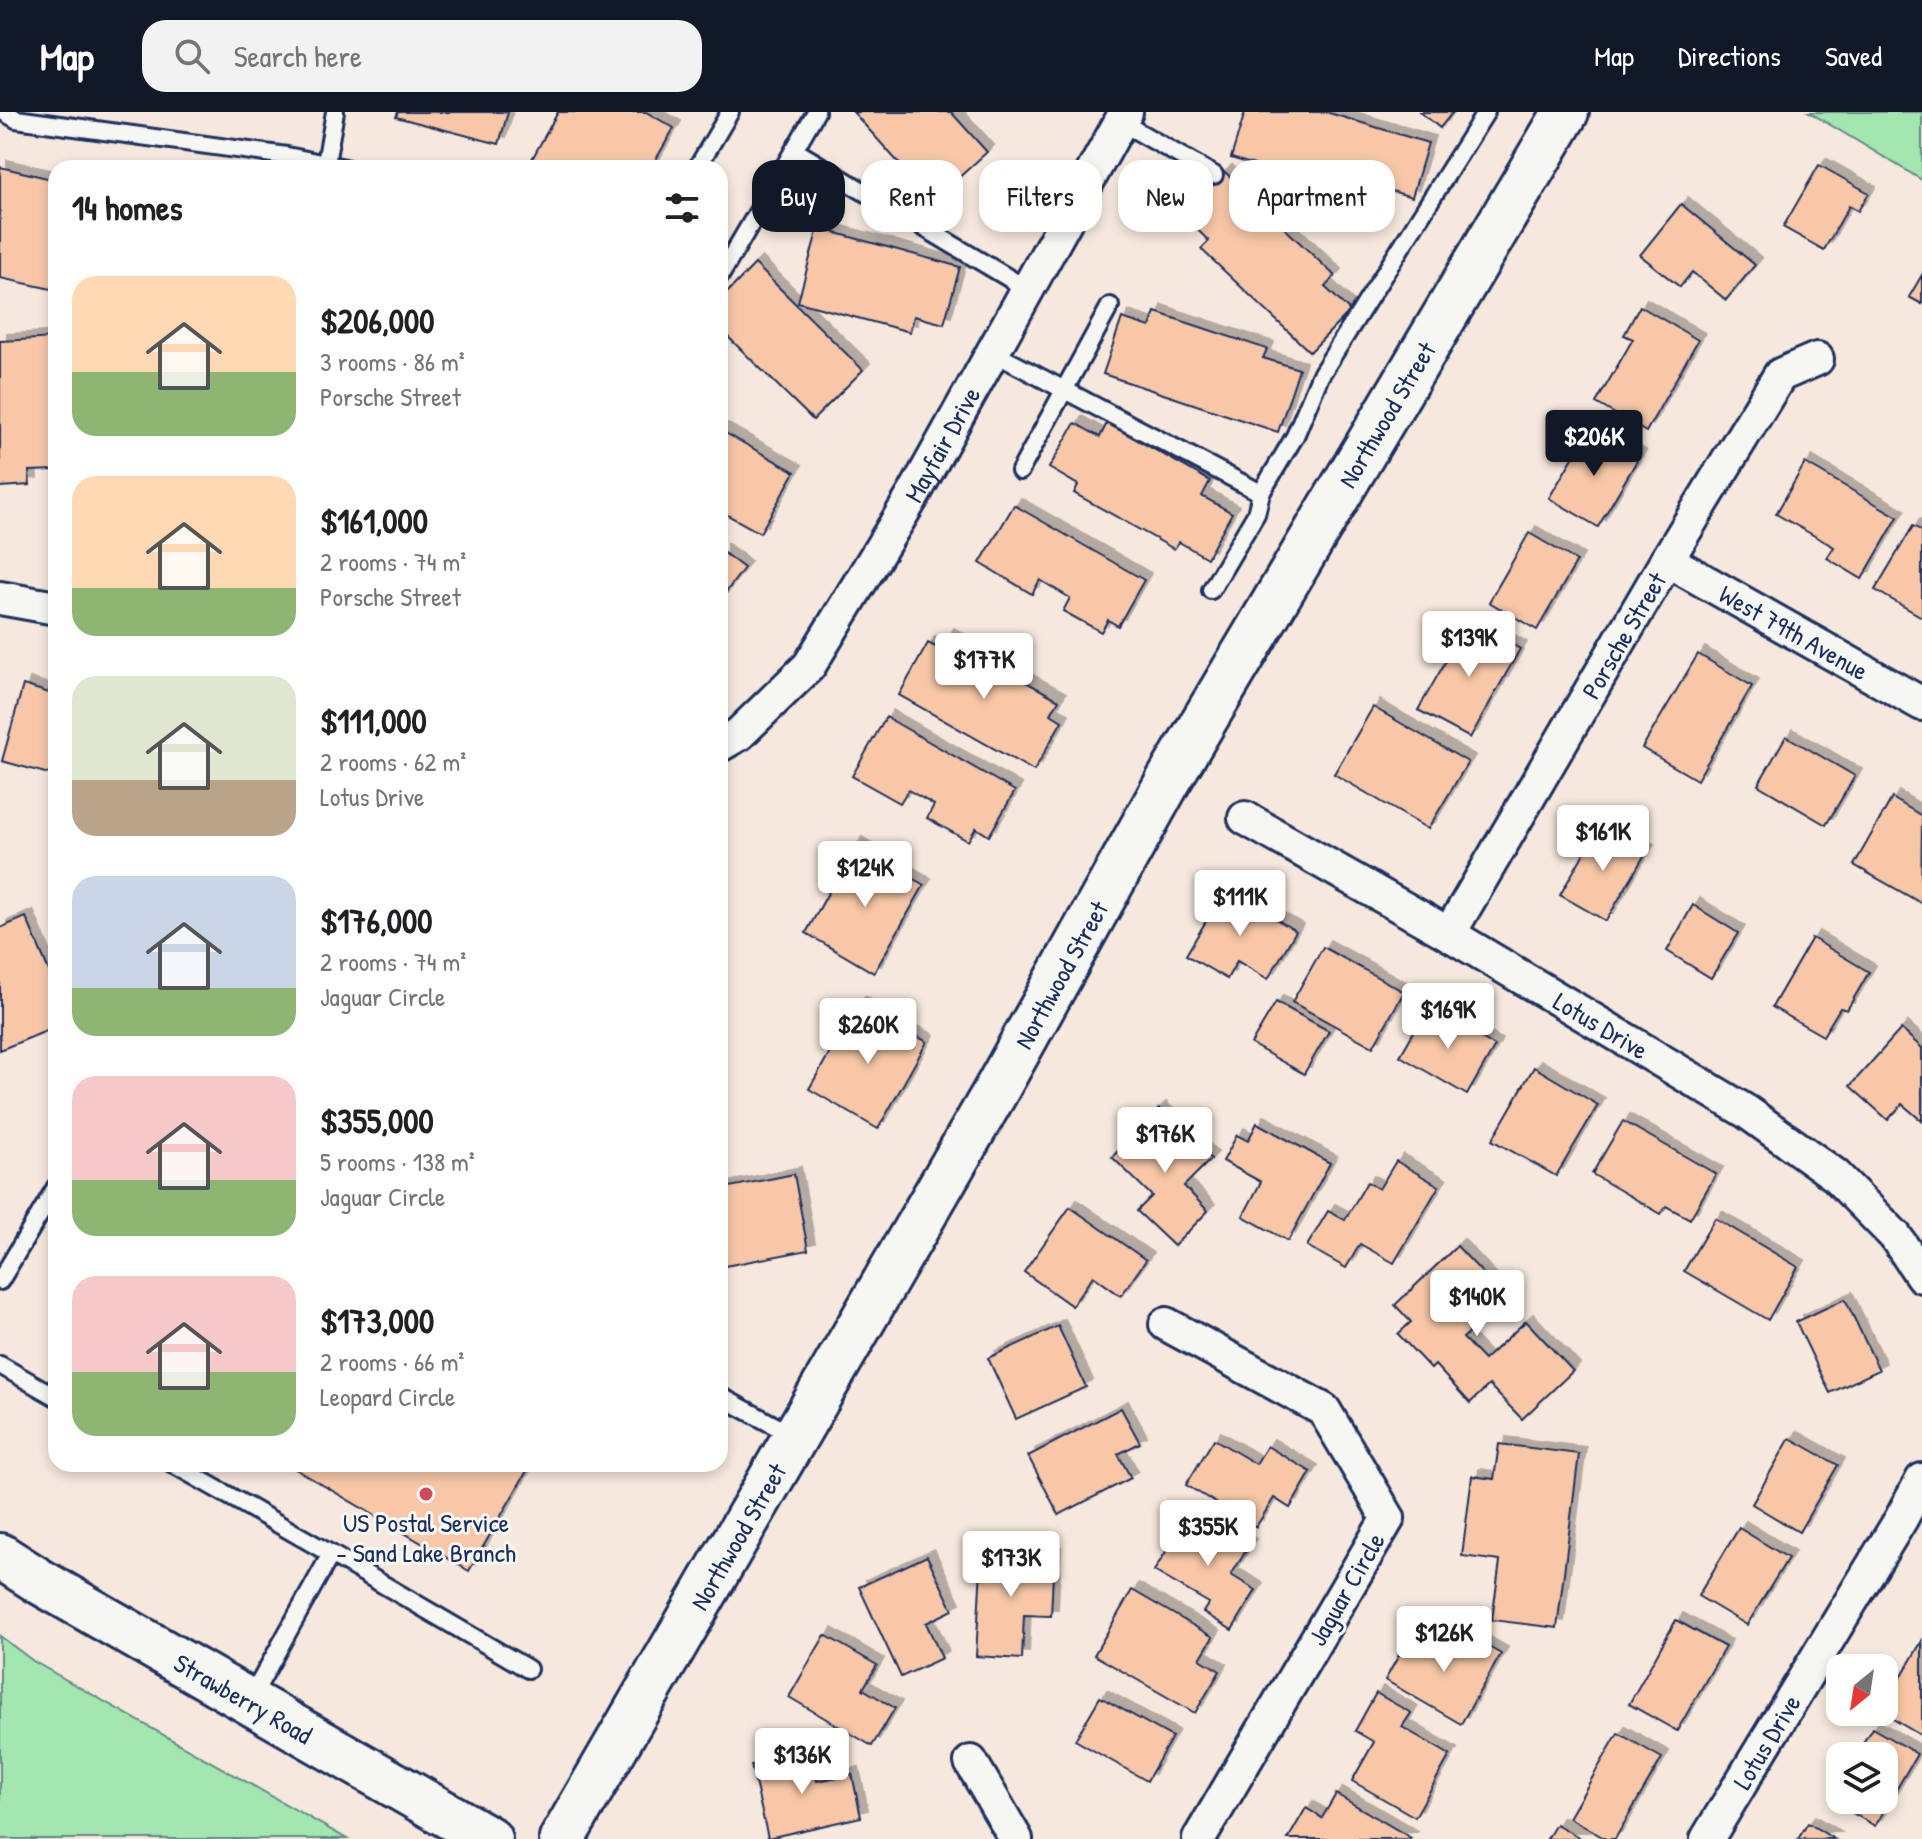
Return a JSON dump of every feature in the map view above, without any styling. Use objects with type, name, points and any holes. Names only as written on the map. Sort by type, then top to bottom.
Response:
[{"type":"street","name":"Northwood Street","points":[[562,1839],[994,1094],[1167,783],[1566,112]]},
{"type":"street","name":"Mayfair Drive","points":[[728,740],[739,734],[809,666],[914,494],[1123,117]]},
{"type":"street","name":"Porsche Street","points":[[1449,934],[1667,560],[1780,375],[1817,359]]},
{"type":"street","name":"West 79th Avenue","points":[[1667,560],[1922,704]]},
{"type":"street","points":[[0,598],[48,607]]},
{"type":"street","name":"Lotus Drive","points":[[1245,818],[1449,934],[1747,1112],[1835,1175],[1895,1236],[1922,1276]]},
{"type":"street","name":"Jaguar Circle","points":[[1166,1324],[1324,1410],[1388,1518],[1199,1839]]},
{"type":"street","name":"Lotus Drive","points":[[1707,1839],[1922,1480]]},
{"type":"street","name":"Strawberry Road","points":[[0,1556],[489,1839]]},
{"type":"street","points":[[971,1762],[1016,1839]]},
{"type":"lane","points":[[4,112],[16,119],[309,160]]},
{"type":"lane","points":[[327,160],[335,112]]},
{"type":"lane","points":[[702,160],[730,112]]},
{"type":"lane","points":[[728,262],[816,112]]},
{"type":"lane","points":[[1211,590],[1256,514],[1261,493],[1295,436],[1320,376],[1486,112]]},
{"type":"lane","points":[[1123,117],[1214,175]]},
{"type":"lane","points":[[794,150],[1027,289]]},
{"type":"lane","points":[[1020,471],[1110,306]]},
{"type":"lane","points":[[992,352],[1261,493]]},
{"type":"lane","points":[[0,1281],[48,1200]]},
{"type":"lane","points":[[0,1365],[48,1392]]},
{"type":"lane","points":[[728,1400],[795,1437]]},
{"type":"lane","points":[[187,1472],[528,1669]]},
{"type":"lane","points":[[249,1701],[331,1554]]},
{"type":"green space","points":[[1809,112],[1922,112],[1922,180]]},
{"type":"green space","points":[[0,1636],[33,1661],[347,1839],[0,1839]]},
{"type":"building","points":[[398,112],[508,112],[499,144],[396,117]]},
{"type":"building","points":[[558,112],[646,112],[674,128],[656,160],[531,160]]},
{"type":"building","points":[[853,112],[951,112],[987,152],[963,174],[963,160],[896,160]]},
{"type":"building","points":[[1245,112],[1326,112],[1428,143],[1412,197],[1395,192],[1395,160],[1231,158]]},
{"type":"building","points":[[1420,112],[1453,112],[1440,128]]},
{"type":"building","points":[[1819,165],[1869,193],[1858,211],[1849,206],[1824,250],[1783,227]]},
{"type":"building","points":[[0,167],[48,178],[48,288],[0,278]]},
{"type":"building","points":[[1225,172],[1229,176],[1229,232],[1288,232],[1335,276],[1325,287],[1350,311],[1310,352],[1201,249],[1209,241],[1200,232],[1213,232],[1213,185]]},
{"type":"building","points":[[1681,204],[1755,265],[1726,300],[1692,272],[1680,287],[1640,255]]},
{"type":"building","points":[[817,232],[833,232],[960,267],[944,324],[914,316],[910,332],[798,302]]},
{"type":"building","points":[[755,264],[863,370],[813,420],[728,337],[728,292]]},
{"type":"building","points":[[1922,275],[1922,304],[1909,297]]},
{"type":"building","points":[[1640,306],[1698,340],[1646,432],[1596,403],[1633,339],[1624,335]]},
{"type":"building","points":[[1155,312],[1267,349],[1263,358],[1299,369],[1278,432],[1103,374],[1122,318],[1150,327]]},
{"type":"building","points":[[48,338],[48,470],[29,471],[30,485],[0,487],[0,341]]},
{"type":"building","points":[[1075,423],[1100,437],[1107,423],[1210,481],[1202,496],[1232,513],[1207,558],[1179,542],[1174,549],[1074,493],[1078,485],[1049,468]]},
{"type":"building","points":[[1590,429],[1639,457],[1598,527],[1549,498]]},
{"type":"building","points":[[728,434],[795,472],[760,533],[728,515]]},
{"type":"building","points":[[1805,463],[1898,517],[1862,579],[1827,558],[1834,547],[1776,514]]},
{"type":"building","points":[[1014,505],[1144,580],[1118,626],[1108,620],[1101,632],[1063,611],[1070,598],[1040,580],[1032,594],[980,563]]},
{"type":"building","points":[[1913,526],[1922,531],[1922,617],[1875,590]]},
{"type":"building","points":[[1529,533],[1577,561],[1537,630],[1489,602]]},
{"type":"building","points":[[728,556],[744,568],[728,589]]},
{"type":"building","points":[[1469,620],[1520,649],[1470,738],[1418,710]]},
{"type":"building","points":[[947,635],[1059,700],[1051,714],[1062,721],[1034,771],[899,695],[928,643],[939,649]]},
{"type":"building","points":[[1698,654],[1752,686],[1697,780],[1642,748]]},
{"type":"building","points":[[23,685],[48,693],[48,774],[2,761]]},
{"type":"building","points":[[1373,707],[1468,762],[1428,829],[1334,774]]},
{"type":"building","points":[[886,717],[1015,791],[989,836],[976,828],[968,841],[927,818],[934,805],[908,790],[900,803],[852,776]]},
{"type":"building","points":[[1786,736],[1855,776],[1826,825],[1758,785]]},
{"type":"building","points":[[1892,798],[1922,816],[1921,903],[1854,865]]},
{"type":"building","points":[[1600,825],[1647,851],[1606,921],[1560,895]]},
{"type":"building","points":[[855,844],[924,885],[874,973],[806,933]]},
{"type":"building","points":[[1225,889],[1296,931],[1268,979],[1237,961],[1227,979],[1186,955]]},
{"type":"building","points":[[1693,905],[1738,933],[1711,978],[1667,951]]},
{"type":"building","points":[[26,917],[48,968],[48,1030],[0,1050],[0,928]]},
{"type":"building","points":[[1812,938],[1869,972],[1847,1010],[1840,1008],[1823,1036],[1772,1007]]},
{"type":"building","points":[[1323,947],[1404,992],[1373,1047],[1292,1002]]},
{"type":"building","points":[[1276,1002],[1329,1031],[1304,1074],[1251,1044]]},
{"type":"building","points":[[858,1003],[927,1042],[878,1129],[809,1089]]},
{"type":"building","points":[[1428,1007],[1495,1046],[1467,1095],[1400,1056]]},
{"type":"building","points":[[1901,1029],[1922,1048],[1922,1121],[1902,1104],[1888,1120],[1850,1086]]},
{"type":"building","points":[[1534,1067],[1598,1105],[1556,1176],[1492,1140]]},
{"type":"building","points":[[1159,1109],[1211,1159],[1184,1186],[1208,1211],[1174,1246],[1137,1211],[1152,1196],[1112,1157]]},
{"type":"building","points":[[1623,1121],[1716,1174],[1690,1219],[1666,1206],[1661,1214],[1592,1174]]},
{"type":"building","points":[[1257,1123],[1330,1163],[1288,1241],[1243,1216],[1261,1182],[1223,1161],[1237,1135],[1248,1141]]},
{"type":"building","points":[[1396,1161],[1439,1186],[1394,1263],[1360,1244],[1346,1268],[1307,1246],[1328,1211],[1345,1220],[1367,1182],[1379,1189]]},
{"type":"building","points":[[794,1174],[808,1250],[728,1265],[728,1187]]},
{"type":"building","points":[[1070,1207],[1146,1260],[1121,1296],[1093,1276],[1072,1306],[1024,1272]]},
{"type":"building","points":[[1715,1218],[1798,1267],[1768,1320],[1684,1271]]},
{"type":"building","points":[[1457,1246],[1506,1298],[1463,1338],[1484,1360],[1526,1321],[1573,1371],[1522,1419],[1489,1385],[1470,1403],[1435,1365],[1431,1369],[1398,1334],[1411,1322],[1395,1305]]},
{"type":"building","points":[[1845,1299],[1879,1370],[1830,1393],[1796,1322]]},
{"type":"building","points":[[1058,1326],[1086,1387],[1016,1419],[988,1358]]},
{"type":"building","points":[[1121,1408],[1140,1443],[1118,1454],[1131,1478],[1059,1515],[1028,1456]]},
{"type":"building","points":[[1790,1438],[1838,1465],[1799,1532],[1752,1504]]},
{"type":"building","points":[[1214,1439],[1256,1464],[1267,1446],[1311,1472],[1290,1508],[1274,1498],[1256,1527],[1186,1485]]},
{"type":"building","points":[[1499,1444],[1579,1454],[1557,1628],[1492,1620],[1500,1561],[1462,1556],[1472,1476],[1494,1479]]},
{"type":"building","name":"US Postal Service - Sand Lake Branch","points":[[301,1472],[526,1472],[469,1571]]},
{"type":"building","points":[[1191,1511],[1249,1546],[1231,1575],[1256,1590],[1232,1630],[1203,1612],[1209,1603],[1154,1571]]},
{"type":"building","points":[[1739,1528],[1788,1558],[1747,1625],[1698,1596]]},
{"type":"building","points":[[982,1550],[1054,1554],[1051,1616],[1024,1615],[1022,1659],[976,1656]]},
{"type":"building","points":[[927,1556],[953,1610],[926,1623],[942,1658],[901,1677],[859,1587]]},
{"type":"building","points":[[1132,1590],[1213,1637],[1200,1659],[1220,1671],[1195,1713],[1094,1655]]},
{"type":"building","points":[[1676,1620],[1725,1647],[1677,1731],[1629,1704]]},
{"type":"building","points":[[1412,1632],[1451,1654],[1464,1633],[1501,1654],[1461,1724],[1385,1680]]},
{"type":"building","points":[[825,1635],[877,1665],[863,1689],[895,1708],[872,1746],[789,1697]]},
{"type":"building","points":[[1922,1641],[1922,1736],[1898,1722],[1898,1682]]},
{"type":"building","points":[[1376,1693],[1411,1713],[1402,1727],[1450,1755],[1415,1817],[1352,1781],[1374,1742],[1355,1731]]},
{"type":"building","points":[[1100,1697],[1172,1737],[1147,1781],[1075,1740]]},
{"type":"building","points":[[1872,1728],[1896,1742],[1864,1742]]},
{"type":"building","points":[[1618,1733],[1662,1758],[1615,1839],[1606,1839],[1569,1818]]},
{"type":"building","points":[[1898,1743],[1917,1754],[1898,1787]]},
{"type":"building","points":[[810,1752],[817,1781],[852,1774],[861,1817],[768,1838],[751,1765]]},
{"type":"building","points":[[1336,1794],[1411,1838],[1288,1839],[1306,1808],[1322,1818]]},
{"type":"building","points":[[1854,1814],[1882,1814],[1875,1826]]},
{"type":"building","points":[[1808,1823],[1834,1839],[1798,1839]]},
{"type":"building","points":[[1556,1824],[1582,1839],[1547,1839]]},
{"type":"place","name":"US Postal Service - Sand Lake Branch","points":[[426,1494]]}]
